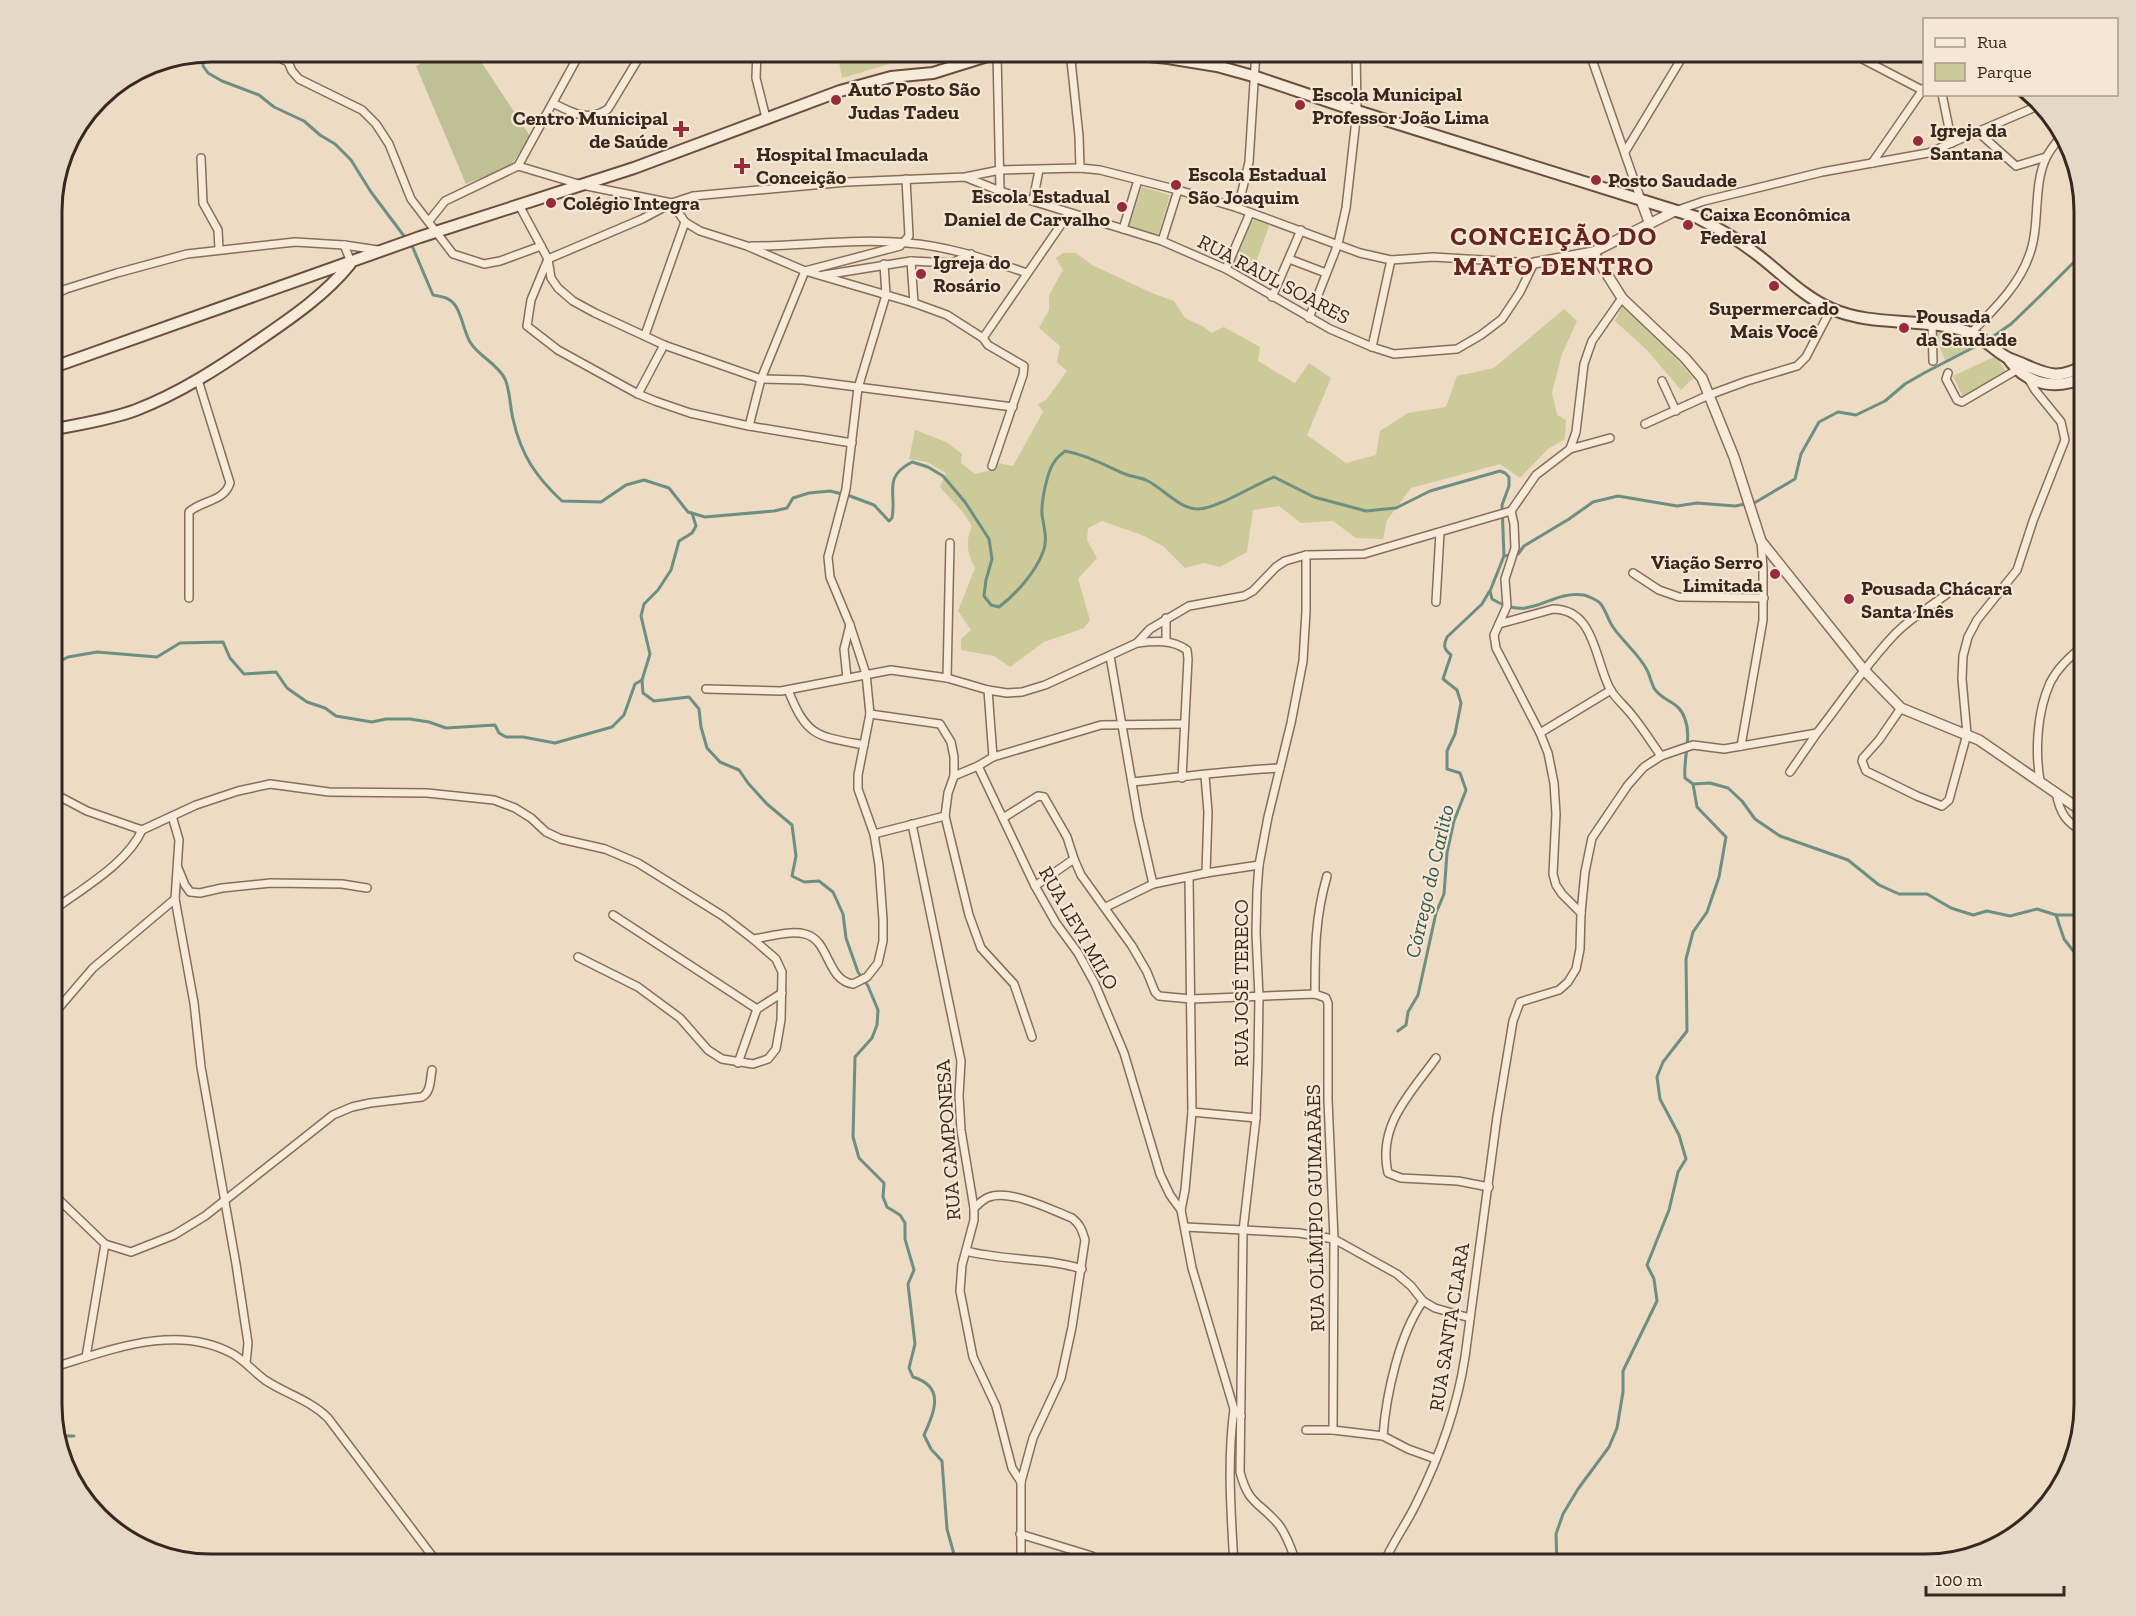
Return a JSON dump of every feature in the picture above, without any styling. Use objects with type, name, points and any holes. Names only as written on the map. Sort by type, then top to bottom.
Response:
[{"type":"main road","points":[[62,364],[420,237],[634,168],[840,91],[891,77],[933,73],[967,62]]},
{"type":"main road","points":[[1195,62],[1253,76],[1357,111],[1696,217],[1728,233],[1753,250],[1793,285],[1831,309],[1866,318],[1932,324],[1971,333],[2021,367],[2057,376],[2074,372]]},
{"type":"main road","points":[[62,428],[106,419],[167,398],[269,333],[313,301],[351,262]]},
{"type":"main road","points":[[2021,367],[2028,378],[2040,383],[2059,385],[2074,380]]},
{"type":"street","points":[[288,62],[299,79],[362,110],[376,124],[389,144],[406,190],[453,254],[484,264],[500,261],[541,246]]},
{"type":"street","points":[[429,221],[445,201],[518,166],[575,62]]},
{"type":"street","points":[[553,103],[575,115],[600,114],[608,109],[636,62]]},
{"type":"street","points":[[757,62],[756,78],[766,118]]},
{"type":"street","points":[[997,62],[1000,191]]},
{"type":"street","points":[[1071,62],[1080,168]]},
{"type":"street","points":[[1238,208],[1249,162],[1255,62]]},
{"type":"street","points":[[1309,318],[1338,244],[1346,208],[1357,111],[1356,62]]},
{"type":"street","points":[[1593,62],[1649,222]]},
{"type":"street","points":[[1625,152],[1679,62]]},
{"type":"street","points":[[1869,62],[1923,89],[1872,163]]},
{"type":"street","points":[[1942,96],[1952,143]]},
{"type":"street","points":[[852,443],[748,426],[690,413],[638,394],[558,350],[527,326],[531,300],[548,259],[642,219],[672,203],[693,196],[906,179],[965,177],[1000,170],[1080,168],[1100,170],[1178,190],[1238,208],[1360,253],[1391,260],[1432,257],[1534,263],[1593,252],[1627,236],[1649,222],[1704,201],[1822,172],[1928,153],[2033,108]]},
{"type":"street","points":[[1978,132],[2016,166],[2046,157]]},
{"type":"street","points":[[1971,333],[2019,279],[2035,235],[2039,184],[2046,157],[2057,142]]},
{"type":"street","points":[[201,158],[203,203],[218,230],[219,249]]},
{"type":"street","points":[[518,166],[582,185],[672,203],[685,222],[700,231],[747,246],[805,271],[947,315],[983,338],[988,345],[1024,366],[1013,407],[992,466]]},
{"type":"street","points":[[1033,201],[1039,170]]},
{"type":"street","name":"RUA RAUL SOARES","points":[[965,177],[1000,191],[1162,242],[1226,269],[1309,318],[1372,348],[1394,354],[1457,349],[1481,335],[1502,320],[1520,292],[1534,263]]},
{"type":"street","points":[[805,271],[900,246],[906,242],[910,231],[906,179]]},
{"type":"street","points":[[1123,229],[1138,180]]},
{"type":"street","points":[[1162,242],[1178,190]]},
{"type":"street","points":[[519,205],[548,259],[551,278],[558,288],[573,302],[664,345],[761,380],[803,380],[1013,407]]},
{"type":"street","points":[[983,338],[1069,213]]},
{"type":"street","points":[[1226,269],[1250,213]]},
{"type":"street","points":[[645,335],[685,222]]},
{"type":"street","points":[[1272,297],[1301,230]]},
{"type":"street","points":[[62,291],[187,254],[219,249],[295,242],[388,249]]},
{"type":"street","points":[[747,246],[906,242],[971,254],[1027,273]]},
{"type":"street","points":[[344,245],[351,262]]},
{"type":"street","points":[[1593,252],[1622,298],[1685,358],[1702,378],[1734,457],[1761,541],[1763,620],[1741,746]]},
{"type":"street","points":[[821,275],[911,261],[952,262],[971,254]]},
{"type":"street","points":[[1289,259],[1326,273]]},
{"type":"street","points":[[1372,348],[1391,260]]},
{"type":"street","points":[[911,261],[914,303]]},
{"type":"street","points":[[753,939],[790,933],[804,933],[811,936],[817,941],[841,980],[853,984],[867,977],[878,963],[883,941],[879,865],[874,834],[858,789],[858,775],[870,714],[866,674],[850,625],[830,577],[828,557],[844,501],[858,388],[886,295],[884,264]]},
{"type":"street","points":[[748,426],[761,380],[805,271]]},
{"type":"street","points":[[1570,449],[1578,425],[1584,364],[1592,341],[1622,298]]},
{"type":"street","points":[[1645,424],[1709,395],[1797,366],[1806,357],[1831,309]]},
{"type":"street","points":[[1932,324],[1932,361]]},
{"type":"street","points":[[638,394],[664,345]]},
{"type":"street","points":[[1947,373],[1946,379],[1957,400],[1962,402],[2021,367]]},
{"type":"street","points":[[1901,708],[1879,740],[1863,758],[1863,767],[1866,771],[1937,805],[1946,803],[1949,800],[1967,734],[1962,679],[1963,656],[1968,637],[1977,620],[2017,570],[2033,521],[2065,440],[2061,422],[2028,378]]},
{"type":"street","points":[[189,598],[189,512],[222,495],[230,483],[198,380]]},
{"type":"street","points":[[1662,381],[1676,411]]},
{"type":"street","points":[[706,689],[788,690],[891,670],[947,678],[988,690],[1007,693],[1022,692],[1045,685],[1137,643],[1150,629],[1189,606],[1244,596],[1253,591],[1285,561],[1306,555],[1364,554],[1507,512],[1536,475],[1570,449],[1610,438]]},
{"type":"street","points":[[1507,512],[1514,524],[1515,548],[1505,579],[1506,608],[1494,636],[1496,648],[1548,753],[1554,783],[1556,814],[1553,874],[1562,894],[1581,913]]},
{"type":"street","points":[[1436,602],[1440,532]]},
{"type":"street","points":[[1761,541],[1864,670],[1901,708],[1967,734],[1994,749],[2074,805]]},
{"type":"street","points":[[947,678],[950,543]]},
{"type":"street","name":"RUA JOSÉ TERECO","points":[[1293,1554],[1278,1525],[1251,1500],[1244,1488],[1240,1472],[1243,1231],[1256,1118],[1259,997],[1256,933],[1259,866],[1303,661],[1306,555]]},
{"type":"street","points":[[1633,573],[1659,590],[1679,597],[1764,598]]},
{"type":"street","points":[[1790,772],[1864,670],[1902,627],[1947,594]]},
{"type":"street","points":[[1498,625],[1552,609],[1561,609],[1580,619],[1592,638],[1611,690],[1640,725],[1661,756]]},
{"type":"street","points":[[1166,618],[1166,641]]},
{"type":"street","points":[[847,678],[844,649],[850,625]]},
{"type":"street","points":[[1137,643],[1166,641],[1178,644],[1186,650],[1188,659],[1182,778]]},
{"type":"street","points":[[2040,781],[2036,756],[2042,711],[2050,683],[2067,659],[2074,654]]},
{"type":"street","points":[[1110,656],[1153,884]]},
{"type":"street","points":[[788,690],[798,715],[815,733],[827,738],[864,745]]},
{"type":"street","points":[[988,690],[993,757]]},
{"type":"street","points":[[1540,733],[1611,690]]},
{"type":"street","points":[[870,714],[940,724],[951,742],[954,776],[948,793],[945,816],[956,867],[976,938],[988,958],[1014,984],[1032,1037]]},
{"type":"street","points":[[954,776],[993,757],[1101,725],[1184,724]]},
{"type":"street","name":"RUA SANTA CLARA","points":[[1388,1554],[1397,1534],[1415,1506],[1436,1459],[1460,1392],[1497,1117],[1518,1005],[1525,999],[1559,990],[1568,982],[1578,960],[1581,913],[1592,838],[1628,785],[1644,767],[1661,756],[1693,745],[1724,749],[1817,733]]},
{"type":"street","name":"RUA LEVI MILO","points":[[978,766],[1035,886],[1095,984],[1124,1053],[1160,1174],[1170,1195],[1181,1210]]},
{"type":"street","points":[[1132,782],[1280,768]]},
{"type":"street","points":[[1205,776],[1208,812],[1206,873]]},
{"type":"street","points":[[62,904],[114,865],[136,843],[142,830],[238,791],[270,784],[329,792],[427,793],[494,800],[515,808],[531,818],[546,832],[561,839],[605,849],[638,863],[723,916],[753,939],[780,965],[782,972],[781,1020],[776,1048],[768,1059],[753,1064],[722,1059],[708,1050],[680,1018],[638,987],[578,957]]},
{"type":"street","points":[[2055,792],[2059,809],[2066,820],[2074,826]]},
{"type":"street","points":[[1003,818],[1038,796],[1044,797],[1067,837],[1081,875],[1132,946],[1155,992],[1165,998],[1315,994],[1316,925],[1327,876]]},
{"type":"street","points":[[62,798],[87,811],[142,830]]},
{"type":"street","points":[[172,816],[179,840],[175,899],[194,1003],[201,1067],[226,1198],[248,1344],[246,1363]]},
{"type":"street","points":[[874,834],[945,816]]},
{"type":"street","name":"RUA CAMPONESA","points":[[912,824],[961,1061],[959,1096],[961,1130],[974,1220],[960,1280],[972,1357],[996,1406],[1012,1468],[1021,1482]]},
{"type":"street","points":[[1035,886],[1074,858]]},
{"type":"street","points":[[178,865],[190,892],[200,893],[222,888],[271,883],[342,884],[367,888]]},
{"type":"street","points":[[1106,907],[1153,884],[1206,873],[1259,866]]},
{"type":"street","points":[[1189,877],[1192,1112],[1181,1210],[1192,1268],[1234,1409],[1228,1472],[1233,1554]]},
{"type":"street","points":[[62,1004],[93,968],[175,899]]},
{"type":"street","points":[[613,915],[757,1009]]},
{"type":"street","points":[[738,1062],[757,1009],[782,993]]},
{"type":"street","name":"RUA OLÍMIPIO GUIMARÃES","points":[[1315,994],[1322,995],[1328,1003],[1328,1100],[1334,1239],[1333,1430]]},
{"type":"street","points":[[1436,1058],[1408,1093],[1394,1117],[1386,1164],[1389,1173],[1401,1178],[1458,1181],[1489,1187]]},
{"type":"street","points":[[62,1203],[105,1244],[131,1252],[174,1235],[205,1215],[333,1115],[352,1107],[426,1095],[432,1070]]},
{"type":"street","points":[[1192,1112],[1256,1118]]},
{"type":"street","points":[[974,1208],[990,1196],[1002,1195],[1041,1206],[1078,1222],[1085,1240],[1082,1269],[1060,1378],[1033,1438],[1021,1482],[1020,1554]]},
{"type":"street","points":[[1185,1227],[1299,1233],[1334,1239],[1397,1274],[1412,1286],[1423,1301],[1435,1308],[1470,1318]]},
{"type":"street","points":[[87,1357],[105,1244]]},
{"type":"street","points":[[966,1251],[1000,1258],[1054,1262],[1082,1269]]},
{"type":"street","points":[[1383,1436],[1389,1389],[1408,1326],[1423,1301]]},
{"type":"street","points":[[62,1365],[123,1346],[174,1339],[197,1341],[218,1347],[246,1363],[266,1381],[318,1408],[328,1418],[431,1554]]},
{"type":"street","points":[[1234,1409],[1241,1416]]},
{"type":"street","points":[[1305,1430],[1333,1430],[1383,1436],[1408,1449],[1436,1459]]},
{"type":"street","points":[[1020,1534],[1085,1554]]},
{"type":"green space","points":[[424,62],[481,62],[530,136],[511,166],[466,184],[416,66]]},
{"type":"green space","points":[[839,62],[889,62],[889,64],[842,78]]},
{"type":"green space","points":[[1142,187],[1170,195],[1158,235],[1129,226]]},
{"type":"green space","points":[[1256,218],[1270,224],[1250,278],[1232,266],[1250,224]]},
{"type":"green space","points":[[1063,253],[1076,253],[1092,265],[1174,301],[1185,318],[1211,333],[1224,327],[1260,347],[1258,361],[1295,383],[1309,363],[1331,378],[1307,435],[1346,463],[1376,455],[1380,431],[1408,413],[1446,407],[1457,376],[1494,368],[1564,309],[1577,321],[1562,354],[1552,393],[1557,415],[1566,420],[1565,439],[1548,449],[1520,478],[1500,464],[1411,488],[1387,520],[1383,539],[1356,538],[1333,521],[1301,523],[1279,506],[1253,510],[1247,552],[1220,567],[1204,563],[1185,568],[1163,546],[1142,535],[1102,521],[1088,528],[1087,540],[1097,558],[1078,579],[1090,620],[1084,628],[1044,642],[1010,667],[994,656],[961,650],[961,639],[971,630],[958,611],[975,568],[968,547],[968,537],[972,526],[940,487],[946,473],[927,462],[909,459],[915,430],[946,442],[962,454],[961,463],[975,474],[994,469],[997,463],[1013,466],[1043,412],[1038,404],[1046,400],[1067,371],[1057,362],[1060,346],[1039,328],[1049,310],[1049,295],[1063,270],[1056,258]]},
{"type":"green space","points":[[1623,305],[1658,338],[1693,378],[1681,390],[1648,351],[1615,321]]},
{"type":"green space","points":[[1937,331],[1968,337],[1979,343],[1945,360]]},
{"type":"green space","points":[[1996,356],[2006,372],[1963,397],[1953,376]]},
{"type":"waterway","points":[[203,62],[208,73],[222,81],[259,95],[274,107],[304,121],[335,144],[351,160],[371,192],[413,248],[433,295],[443,297],[454,304],[470,342],[502,373],[508,388],[520,444],[537,474],[562,501],[601,502],[626,485],[644,480],[669,488],[688,512],[705,517],[774,511],[787,508],[793,498],[809,493],[830,491],[874,505],[889,521],[892,518],[894,480],[897,474],[912,462],[928,467],[943,476],[965,502],[989,539],[992,559],[984,596],[991,605],[999,607],[1024,582],[1035,568],[1043,552],[1045,529],[1042,510],[1045,487],[1052,465],[1065,451],[1146,480],[1184,506],[1198,509],[1225,501],[1274,477],[1314,497],[1366,511],[1396,508],[1430,491],[1500,471],[1509,477],[1509,486],[1502,505],[1504,556],[1490,591],[1492,599],[1506,606],[1518,608],[1571,595],[1584,595],[1600,603],[1613,627],[1644,664],[1657,693],[1679,708],[1685,719],[1688,733],[1685,778],[1693,784],[1710,783],[1728,788],[1742,801],[1755,819],[1780,836],[1848,860],[1879,885],[1899,894],[1927,894],[1951,908],[1973,915],[1987,911],[2010,916],[2037,909],[2056,915],[2074,915]]},
{"type":"waterway","points":[[1988,340],[2011,324],[2074,262]]},
{"type":"waterway","points":[[1504,556],[1518,554],[1524,546],[1593,502],[1618,496],[1677,506],[1697,503],[1735,506],[1756,502],[1795,479],[1801,454],[1819,422],[1838,412],[1856,415],[1885,401],[1905,384],[1982,343]]},
{"type":"waterway","points":[[692,513],[696,526],[692,533],[679,541],[671,570],[658,590],[644,604],[641,616],[650,654],[642,680],[643,693],[654,701],[689,697],[699,709],[707,748],[720,762],[739,770],[767,804],[792,825],[796,856],[792,876],[804,882],[819,881],[833,892],[843,914],[846,938],[858,972],[868,986],[878,1010],[877,1025],[872,1038],[855,1057],[853,1137],[859,1158],[884,1183],[883,1197],[887,1207],[900,1215],[905,1223],[905,1239],[914,1270],[908,1284],[915,1344],[909,1368],[913,1377],[923,1381],[934,1394],[934,1409],[924,1435],[931,1449],[942,1461],[947,1529],[954,1554]]},
{"type":"waterway","name":"Córrego do Carlito","points":[[1398,1031],[1406,1025],[1408,1012],[1418,995],[1436,913],[1444,894],[1447,853],[1454,821],[1466,790],[1460,773],[1447,769],[1447,751],[1455,734],[1461,703],[1457,690],[1443,679],[1451,655],[1445,643],[1447,637],[1482,604],[1489,592]]},
{"type":"waterway","points":[[62,660],[97,652],[157,657],[180,643],[223,642],[230,658],[244,674],[276,672],[287,688],[307,702],[325,708],[336,716],[372,722],[386,719],[410,719],[446,728],[495,725],[499,733],[506,737],[523,737],[555,743],[612,727],[624,715],[635,684],[642,680]]},
{"type":"waterway","points":[[1557,1554],[1556,1534],[1563,1514],[1609,1447],[1617,1428],[1623,1392],[1623,1371],[1657,1301],[1654,1279],[1647,1265],[1669,1210],[1678,1172],[1686,1159],[1679,1135],[1660,1099],[1657,1077],[1663,1062],[1687,1031],[1686,959],[1693,932],[1707,912],[1719,877],[1726,837],[1697,807],[1693,784]]},
{"type":"waterway","points":[[2056,915],[2064,939],[2074,952]]},
{"type":"waterway","points":[[65,1436],[74,1436]]},
{"type":"place","name":"Auto Posto São Judas Tadeu","points":[[836,100]]},
{"type":"place","name":"Escola Municipal Professor João Lima","points":[[1300,105]]},
{"type":"place","name":"Centro Municipal de Saúde","points":[[681,129]]},
{"type":"place","name":"Igreja da Santana","points":[[1918,141]]},
{"type":"place","name":"Hospital Imaculada Conceição","points":[[742,166]]},
{"type":"place","name":"Posto Saudade","points":[[1596,180]]},
{"type":"place","name":"Escola Estadual São Joaquim","points":[[1176,185]]},
{"type":"place","name":"Colégio Integra","points":[[551,203]]},
{"type":"place","name":"Escola Estadual Daniel de Carvalho","points":[[1122,207]]},
{"type":"place","name":"Caixa Econômica Federal","points":[[1688,225]]},
{"type":"place","name":"Igreja do Rosário","points":[[921,274]]},
{"type":"place","name":"Supermercado Mais Você","points":[[1774,286]]},
{"type":"place","name":"Pousada da Saudade","points":[[1904,328]]},
{"type":"place","name":"Viação Serro Limitada","points":[[1775,574]]},
{"type":"place","name":"Pousada Chácara Santa Inês","points":[[1849,599]]},
{"type":"district","name":"CONCEIÇÃO DO MATO DENTRO","points":[[1554,251]]}]
